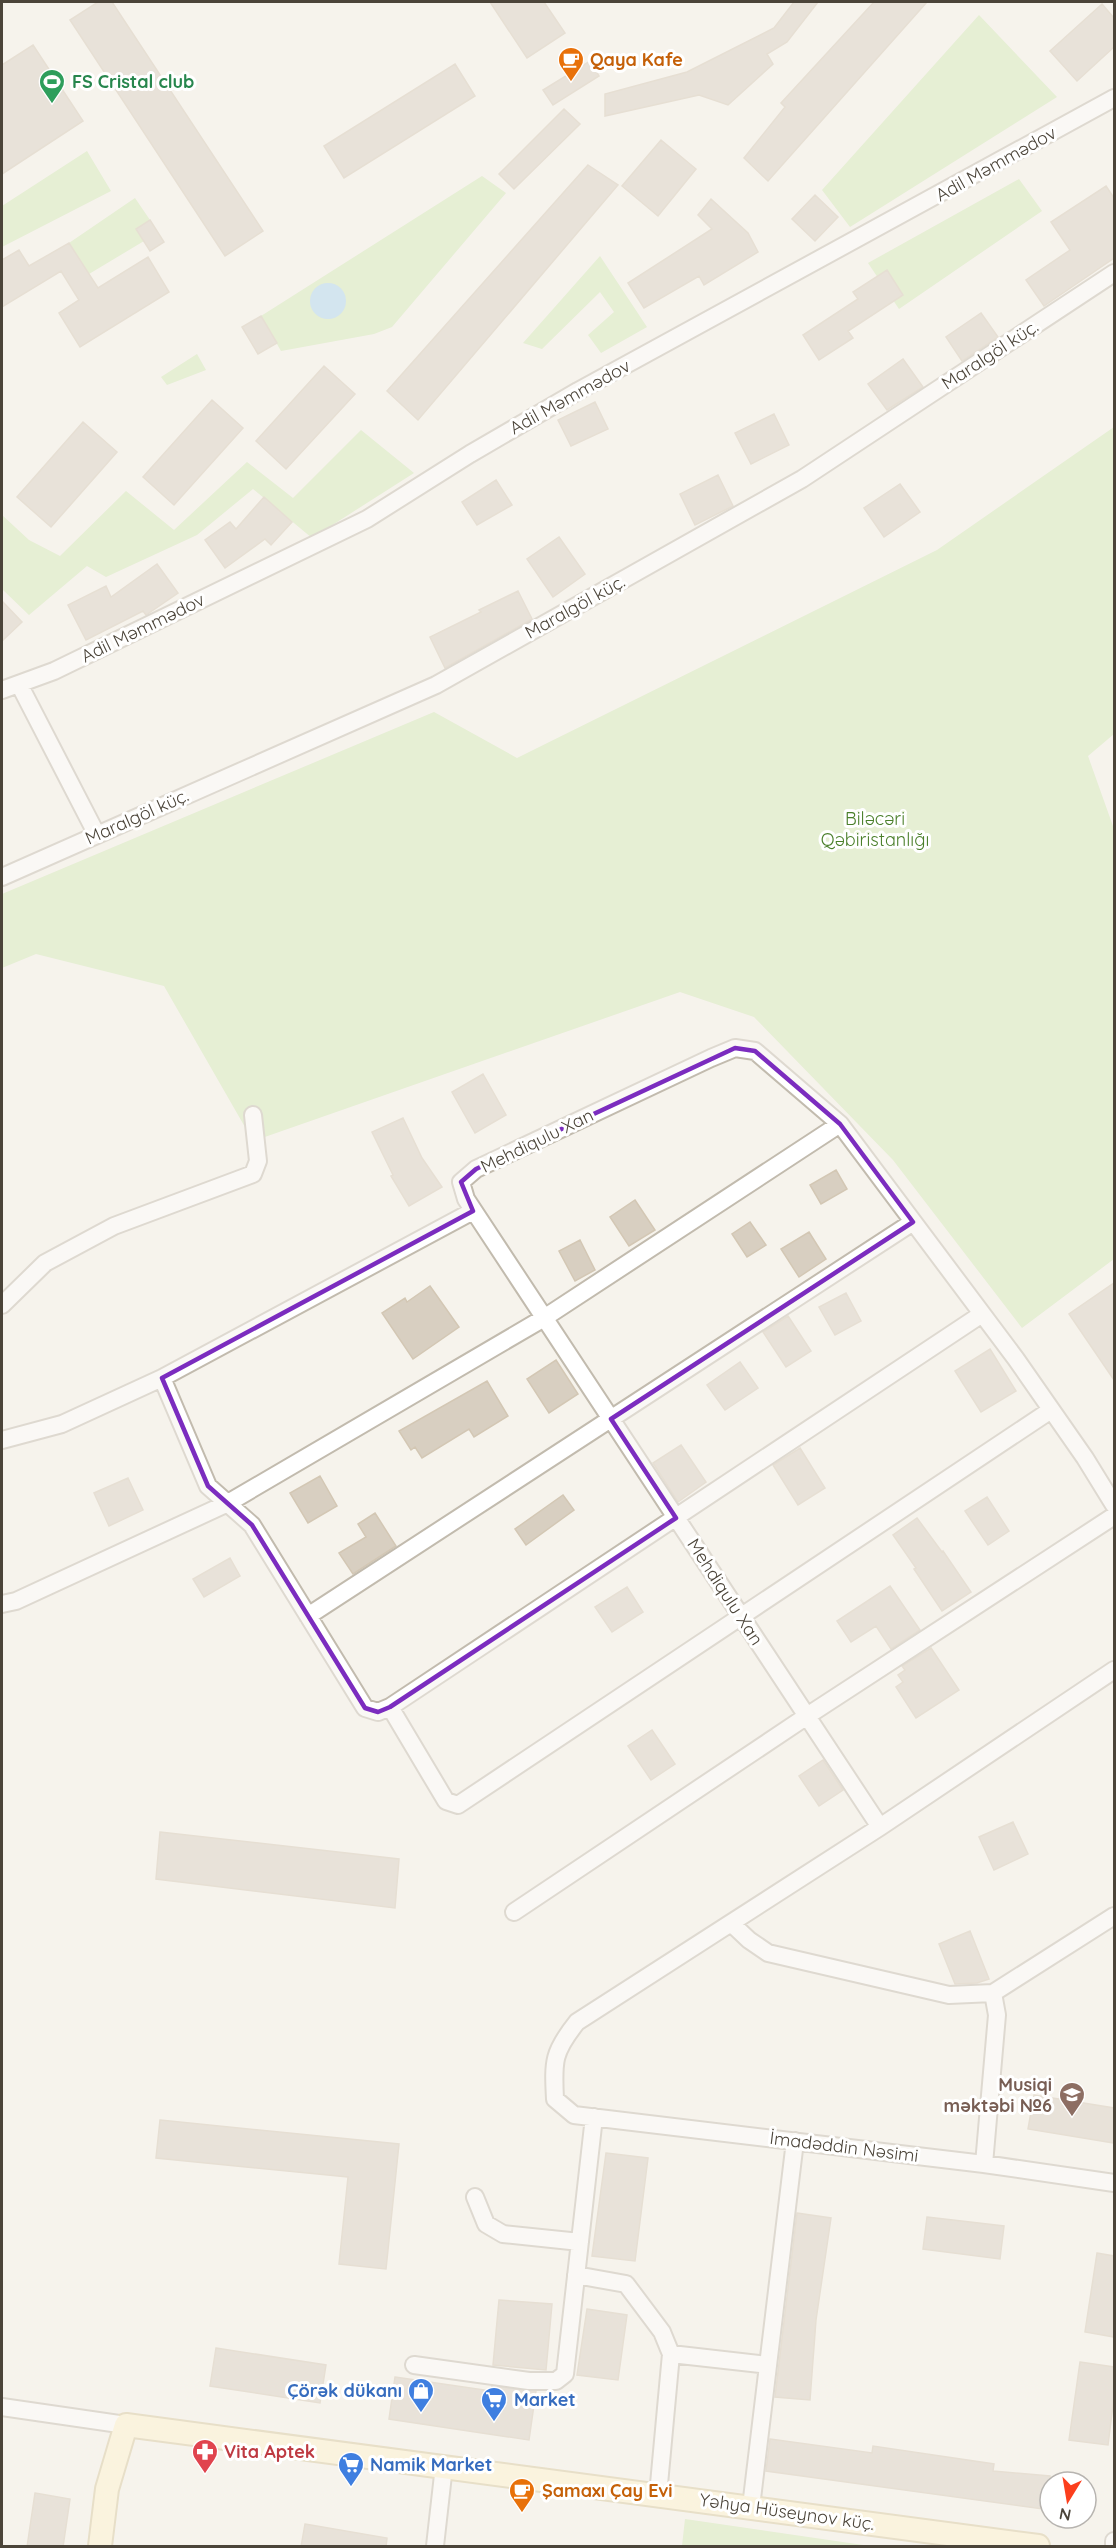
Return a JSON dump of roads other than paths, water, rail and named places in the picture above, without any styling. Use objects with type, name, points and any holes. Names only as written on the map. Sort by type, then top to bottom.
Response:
[{"type":"main road","name":"Yəhya Hüseynov küç.","points":[[126,2425],[1038,2547]]},
{"type":"main road","points":[[100,2547],[107,2489],[126,2425]]},
{"type":"street","name":"Adil Məmmədov","points":[[2,690],[54,671],[367,519],[470,454],[578,391],[1114,98]]},
{"type":"street","name":"Maralgöl küç.","points":[[2,877],[436,685],[802,479],[1114,273]]},
{"type":"street","points":[[19,684],[97,835]]},
{"type":"street","name":"Mehdiqulu Xan","points":[[880,1827],[473,1210],[466,1199],[461,1182],[476,1169],[735,1048],[755,1051],[840,1124],[982,1314],[1085,1458],[1114,1505]]},
{"type":"street","points":[[2,1305],[45,1263],[114,1226],[253,1174],[258,1161],[253,1115]]},
{"type":"street","points":[[2,1604],[16,1601],[228,1503],[544,1318],[840,1124]]},
{"type":"street","points":[[2,1440],[62,1425],[162,1378],[473,1210]]},
{"type":"street","points":[[308,1616],[913,1222]]},
{"type":"street","points":[[162,1378],[208,1486],[252,1525],[364,1708],[378,1712],[390,1707],[982,1314]]},
{"type":"street","points":[[390,1707],[446,1801],[458,1805],[1051,1410]]},
{"type":"street","points":[[514,1912],[807,1716],[1114,1516]]},
{"type":"street","points":[[1114,1670],[880,1827],[731,1923],[749,1940],[768,1953],[950,1995],[993,1993],[1114,1916]]},
{"type":"street","name":"İmadəddin Nəsimi","points":[[731,1923],[577,2022],[560,2044],[554,2071],[555,2099],[574,2115],[984,2164],[1114,2183]]},
{"type":"street","points":[[984,2164],[997,2015],[993,1993]]},
{"type":"street","points":[[414,2365],[529,2381],[556,2381],[565,2374],[594,2117]]},
{"type":"street","points":[[751,2507],[795,2141]]},
{"type":"street","points":[[474,2198],[486,2224],[502,2234],[580,2242]]},
{"type":"street","points":[[576,2275],[626,2284],[662,2332],[671,2354],[658,2495]]},
{"type":"street","points":[[671,2354],[768,2365]]},
{"type":"street","name":"Yəhya Hüseynov küç.","points":[[2,2407],[126,2425]]},
{"type":"street","points":[[435,2547],[444,2466]]},
{"type":"street","points":[[1114,2541],[1114,2547]]},
{"type":"water","points":[[328,283],[340,289],[346,301],[340,313],[328,319],[316,313],[310,301],[316,289]]},
{"type":"place","name":"Qaya Kafe","points":[[571,83]]},
{"type":"place","name":"FS Cristal club","points":[[52,105]]},
{"type":"place","name":"Musiqi məktəbi №6","points":[[1072,2118]]},
{"type":"place","name":"Çörək dükanı","points":[[421,2414]]},
{"type":"place","name":"Market","points":[[494,2423]]},
{"type":"place","name":"Vita Aptek","points":[[205,2475]]},
{"type":"place","name":"Namik Market","points":[[351,2488]]},
{"type":"place","name":"Şamaxı Çay Evi","points":[[522,2514]]},
{"type":"park label","name":"Biləcəri Qəbiristanlığı","points":[[875,829]]}]
